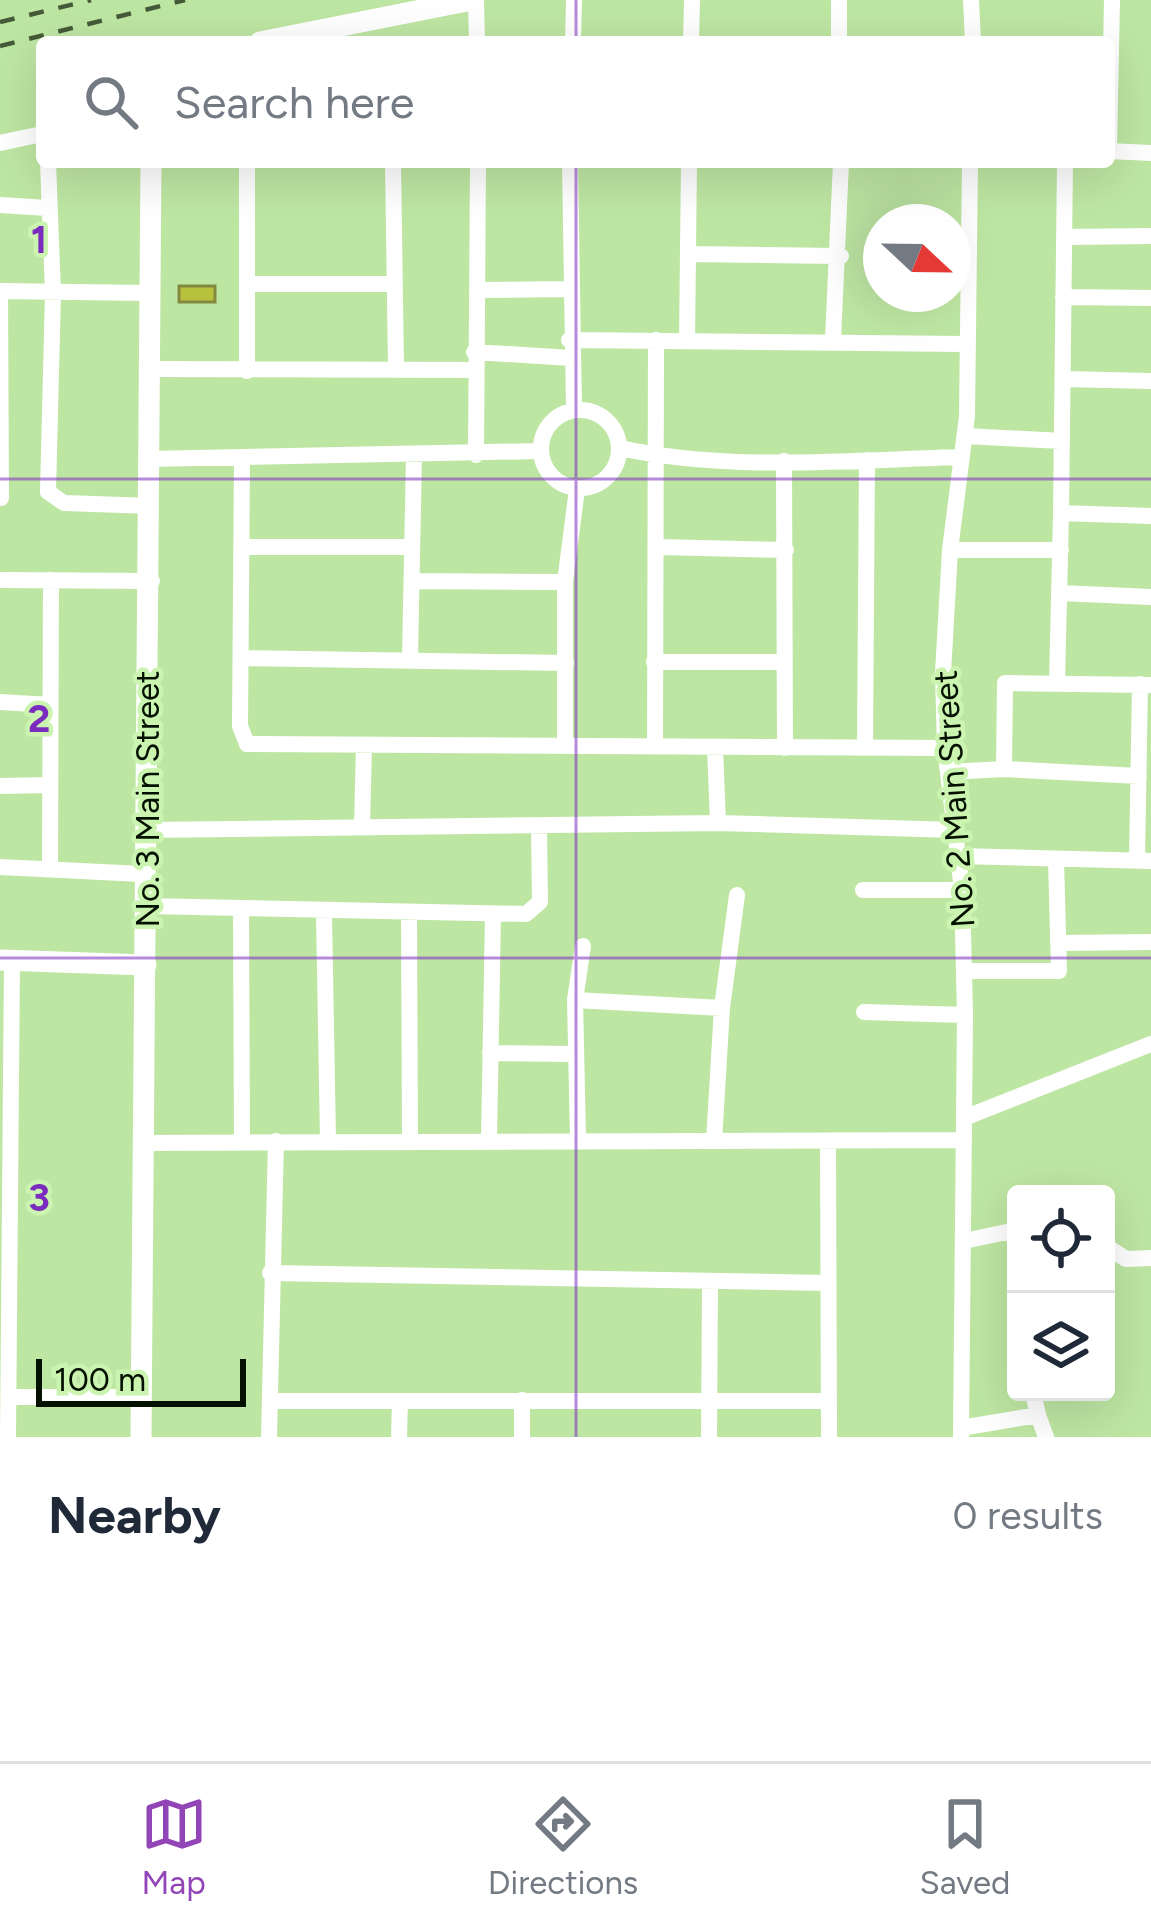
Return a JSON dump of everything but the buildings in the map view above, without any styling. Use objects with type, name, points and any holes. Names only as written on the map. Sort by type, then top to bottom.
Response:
[{"type":"street","points":[[291,36],[474,0],[477,36]]},
{"type":"street","points":[[573,36],[574,0]]},
{"type":"street","points":[[691,36],[692,0]]},
{"type":"street","points":[[839,0],[839,36]]},
{"type":"street","points":[[971,0],[973,36]]},
{"type":"street","points":[[1111,36],[1112,0]]},
{"type":"street","points":[[0,143],[36,135]]},
{"type":"street","points":[[1115,151],[1151,153]]},
{"type":"street","points":[[48,168],[53,292],[51,497],[64,503],[151,506]]},
{"type":"street","name":"No. 3 Main Street","points":[[141,1437],[146,965],[142,874],[152,581],[147,293],[151,168]]},
{"type":"street","points":[[247,168],[247,371]]},
{"type":"street","points":[[394,168],[396,368]]},
{"type":"street","points":[[476,455],[478,168]]},
{"type":"street","points":[[571,168],[568,289],[574,409]]},
{"type":"street","points":[[687,340],[689,168]]},
{"type":"street","points":[[833,340],[841,256],[841,168]]},
{"type":"street","name":"No. 2 Main Street","points":[[961,1432],[964,971],[962,890],[945,748],[950,550],[965,436],[970,168]]},
{"type":"street","points":[[1058,684],[1065,168]]},
{"type":"street","points":[[0,206],[47,208]]},
{"type":"street","points":[[1064,237],[1151,236]]},
{"type":"street","points":[[689,254],[841,256]]},
{"type":"street","points":[[250,284],[395,284]]},
{"type":"street","points":[[477,290],[568,289]]},
{"type":"street","points":[[2,498],[0,291],[147,293]]},
{"type":"street","points":[[1063,297],[1151,298]]},
{"type":"street","points":[[148,369],[396,368],[656,340],[966,344]]},
{"type":"street","points":[[655,746],[656,340]]},
{"type":"street","points":[[1063,379],[1151,381]]},
{"type":"street","points":[[574,409],[596,412],[614,426],[620,448],[615,469],[599,485],[577,489],[555,481],[539,451],[553,419],[574,409]]},
{"type":"street","points":[[965,436],[1062,441]]},
{"type":"street","points":[[620,448],[656,456],[784,461],[961,457]]},
{"type":"street","points":[[148,460],[539,451]]},
{"type":"street","points":[[410,658],[414,456]]},
{"type":"street","points":[[242,460],[240,726],[248,744],[945,748]]},
{"type":"street","points":[[866,748],[867,460]]},
{"type":"street","points":[[784,461],[785,748]]},
{"type":"street","points":[[565,744],[565,582],[577,489]]},
{"type":"street","points":[[1061,513],[1151,516]]},
{"type":"street","points":[[244,547],[411,548]]},
{"type":"street","points":[[657,547],[786,550]]},
{"type":"street","points":[[950,550],[1060,550]]},
{"type":"street","points":[[0,580],[152,581]]},
{"type":"street","points":[[50,868],[51,580]]},
{"type":"street","points":[[412,581],[565,582]]},
{"type":"street","points":[[1060,593],[1151,597]]},
{"type":"street","points":[[243,658],[566,663]]},
{"type":"street","points":[[654,662],[783,662]]},
{"type":"street","points":[[959,856],[1144,861],[1139,776],[1146,684],[1005,683],[1004,770]]},
{"type":"street","points":[[0,702],[50,705]]},
{"type":"street","points":[[362,827],[364,745]]},
{"type":"street","points":[[716,747],[718,823]]},
{"type":"street","points":[[948,772],[1139,776]]},
{"type":"street","points":[[0,786],[50,785]]},
{"type":"street","points":[[144,830],[718,823],[956,830]]},
{"type":"street","points":[[145,906],[324,913],[536,910],[539,828]]},
{"type":"street","points":[[964,971],[1059,971],[1056,859]]},
{"type":"street","points":[[0,867],[142,874]]},
{"type":"street","points":[[862,890],[962,890]]},
{"type":"street","points":[[714,1141],[722,1008],[737,895]]},
{"type":"street","points":[[241,908],[242,1140]]},
{"type":"street","points":[[324,913],[328,1142]]},
{"type":"street","points":[[409,913],[410,1142]]},
{"type":"street","points":[[489,1142],[493,914]]},
{"type":"street","points":[[1058,943],[1151,942]]},
{"type":"street","points":[[578,1138],[575,1000],[583,946]]},
{"type":"street","points":[[8,1437],[6,960],[146,965]]},
{"type":"street","points":[[575,1000],[722,1008]]},
{"type":"street","points":[[865,1012],[965,1015]]},
{"type":"street","points":[[964,1118],[1151,1045]]},
{"type":"street","points":[[490,1053],[574,1054]]},
{"type":"street","points":[[144,1143],[964,1140]]},
{"type":"street","points":[[269,1437],[276,1141]]},
{"type":"street","points":[[828,1142],[829,1437]]},
{"type":"street","points":[[964,1241],[1007,1232]]},
{"type":"street","points":[[1115,1252],[1126,1259],[1151,1258]]},
{"type":"street","points":[[270,1273],[827,1283]]},
{"type":"street","points":[[709,1437],[710,1283]]},
{"type":"street","points":[[8,1396],[141,1396]]},
{"type":"street","points":[[522,1400],[522,1437]]},
{"type":"street","points":[[269,1401],[829,1401]]},
{"type":"street","points":[[399,1437],[400,1401]]},
{"type":"street","points":[[1035,1401],[1046,1437]]},
{"type":"street","points":[[961,1432],[1038,1415]]},
{"type":"railway","points":[[0,22],[91,0]]},
{"type":"railway","points":[[40,36],[185,0]]},
{"type":"railway","points":[[0,46],[36,37]]}]
